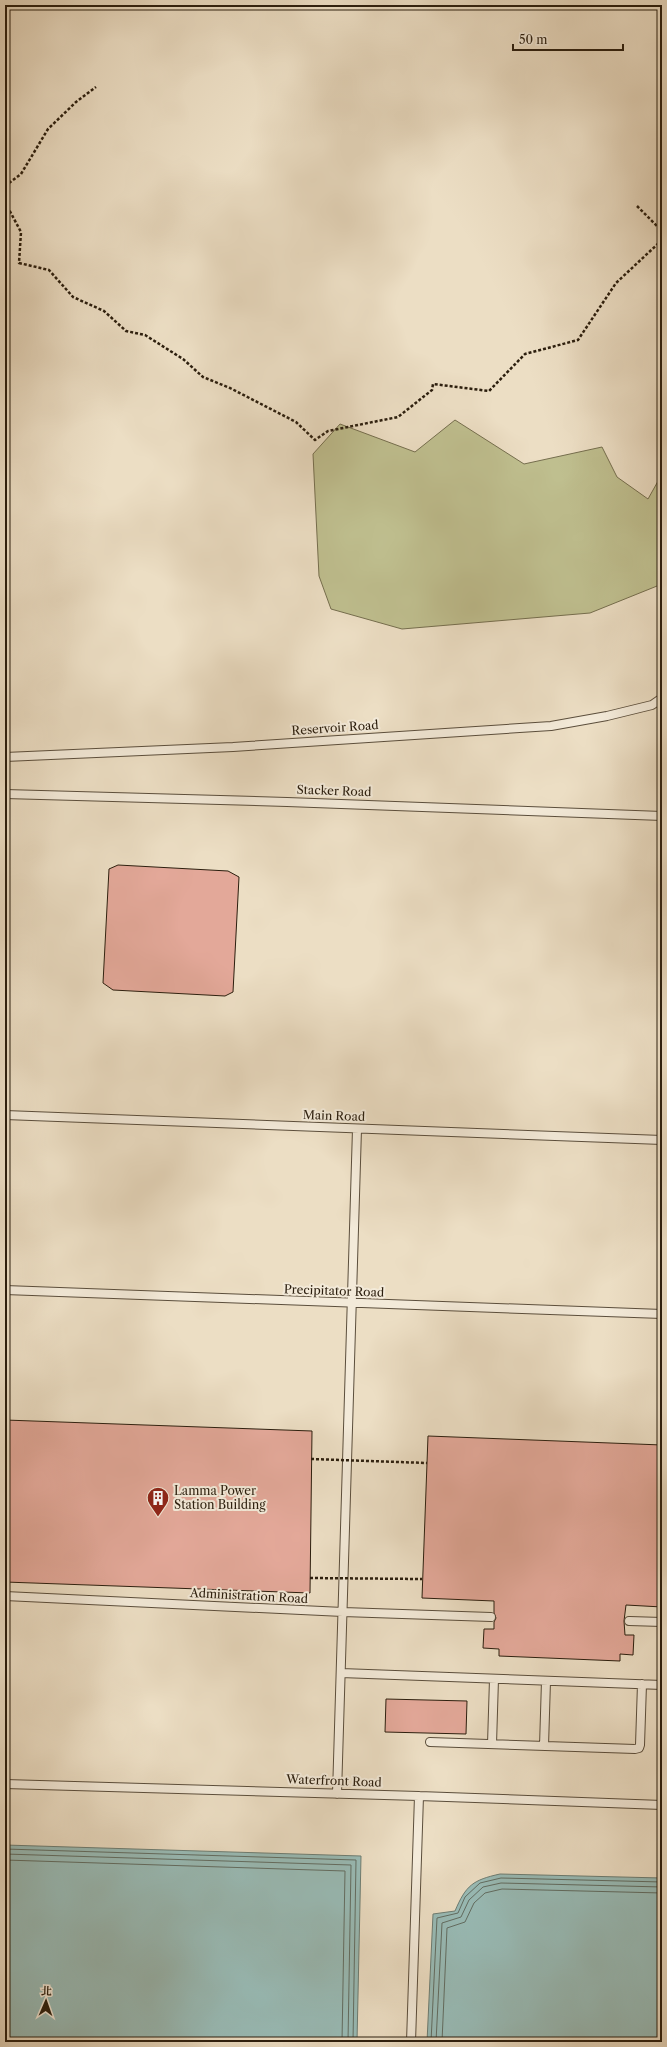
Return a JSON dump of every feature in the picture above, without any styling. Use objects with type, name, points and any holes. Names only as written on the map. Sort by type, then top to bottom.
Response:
[{"type":"lane","name":"Reservoir Road","points":[[5,757],[232,747],[551,726],[607,716],[652,705],[662,698]]},
{"type":"lane","name":"Stacker Road","points":[[5,794],[287,802],[662,816]]},
{"type":"lane","name":"Main Road","points":[[5,1115],[357,1130],[662,1140]]},
{"type":"lane","points":[[336,1794],[343,1612],[357,1130]]},
{"type":"lane","name":"Precipitator Road","points":[[5,1290],[662,1314]]},
{"type":"lane","name":"Administration Road","points":[[5,1596],[343,1612],[491,1617]]},
{"type":"lane","points":[[629,1621],[662,1622]]},
{"type":"lane","points":[[341,1673],[662,1685]]},
{"type":"lane","points":[[492,1744],[494,1678]]},
{"type":"lane","points":[[544,1746],[546,1681]]},
{"type":"lane","points":[[430,1742],[639,1748],[642,1684]]},
{"type":"lane","name":"Waterfront Road","points":[[5,1784],[419,1796],[662,1805]]},
{"type":"lane","points":[[411,2042],[419,1796]]},
{"type":"path","points":[[5,186],[21,174],[48,129],[76,102],[96,87]]},
{"type":"path","points":[[5,202],[21,232],[19,263],[49,270],[73,297],[104,310],[126,331],[145,335],[183,359],[203,377],[230,388],[296,422],[315,440],[328,431],[398,417],[432,390],[433,384],[489,391],[526,354],[578,340],[616,283],[662,240]]},
{"type":"path","points":[[637,206],[662,231]]},
{"type":"path","points":[[311,1459],[427,1463]]},
{"type":"path","points":[[310,1578],[422,1579]]},
{"type":"green space","points":[[455,420],[524,464],[602,447],[617,477],[648,499],[662,474],[662,584],[590,613],[402,629],[331,609],[319,576],[313,454],[340,424],[415,452]]},
{"type":"water","points":[[5,1845],[361,1856],[357,2042],[5,2042]]},
{"type":"water","points":[[500,1874],[662,1878],[662,2042],[427,2042],[433,1914],[455,1911],[467,1889],[477,1881]]},
{"type":"building","points":[[118,865],[228,871],[239,877],[233,992],[225,996],[113,990],[103,983],[109,869]]},
{"type":"building","name":"Lamma Power Station Building","points":[[5,1420],[312,1431],[310,1593],[5,1582]]},
{"type":"building","points":[[428,1436],[662,1445],[662,1607],[626,1605],[624,1621],[625,1635],[634,1635],[633,1655],[620,1654],[620,1661],[499,1656],[499,1649],[483,1648],[484,1629],[494,1629],[494,1622],[496,1618],[494,1613],[494,1601],[422,1598]]},
{"type":"building","points":[[386,1699],[467,1701],[466,1734],[385,1732]]},
{"type":"place","name":"Lamma Power Station Building","points":[[158,1518]]}]
